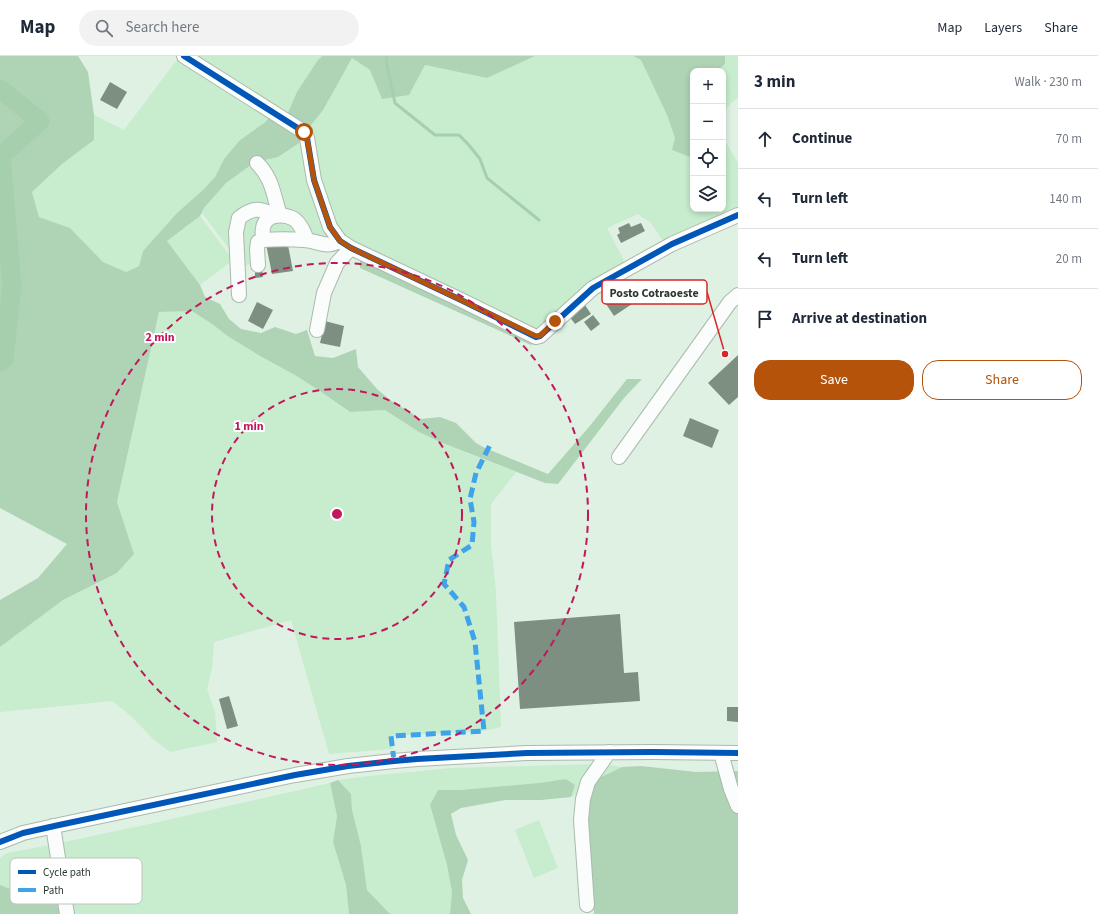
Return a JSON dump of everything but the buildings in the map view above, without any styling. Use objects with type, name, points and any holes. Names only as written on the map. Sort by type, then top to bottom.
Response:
[{"type":"street","points":[[184,56],[304,132],[307,138],[314,180],[330,227],[346,244],[536,336],[540,336],[593,288],[672,244],[738,215]]},
{"type":"street","points":[[257,163],[267,175],[271,183],[278,215]]},
{"type":"street","points":[[239,295],[236,232],[239,218],[248,211],[263,210],[294,219],[300,226],[307,240]]},
{"type":"street","points":[[263,240],[263,227],[266,221],[278,215]]},
{"type":"street","points":[[258,265],[258,242],[263,240],[307,240],[326,245],[346,244]]},
{"type":"street","points":[[317,330],[324,293],[346,244]]},
{"type":"street","points":[[619,456],[730,302],[738,295]]},
{"type":"street","points":[[587,905],[581,820],[583,799],[588,782],[609,752]]},
{"type":"street","points":[[0,842],[23,833],[53,826],[295,775],[348,766],[416,759],[527,753],[738,753]]},
{"type":"street","points":[[722,753],[731,789],[738,806]]},
{"type":"street","points":[[53,826],[58,858]]},
{"type":"street","points":[[66,904],[68,914]]},
{"type":"green space","points":[[0,56],[78,56],[88,72],[94,115],[94,140],[62,164],[32,192],[39,217],[70,228],[103,262],[126,272],[139,266],[143,251],[177,213],[215,177],[224,159],[240,140],[264,123],[271,116],[284,122],[297,92],[322,56],[535,56],[487,78],[425,65],[409,95],[382,99],[370,70],[352,58],[323,110],[303,135],[299,143],[278,157],[255,162],[226,183],[204,208],[200,216],[167,241],[200,285],[205,297],[220,304],[229,319],[241,329],[261,333],[275,327],[296,334],[307,330],[315,356],[333,358],[356,349],[358,367],[377,389],[390,400],[421,419],[440,417],[456,423],[476,443],[485,448],[548,474],[589,427],[627,379],[642,379],[624,398],[558,484],[545,483],[440,442],[419,432],[385,410],[350,412],[295,375],[229,337],[192,311],[159,312],[117,502],[134,554],[117,573],[63,600],[0,647],[0,600],[38,578],[67,544],[0,508]]},
{"type":"green space","points":[[178,56],[322,56],[318,60],[284,123],[271,116],[264,123],[240,140],[224,159],[215,177],[177,213],[143,251],[139,266],[126,272],[103,262],[70,228],[39,217],[32,192],[62,164],[94,140],[94,115],[124,130],[179,57]]},
{"type":"green space","points":[[535,56],[633,56],[641,60],[667,115],[675,138],[673,150],[690,157],[690,212],[726,212],[726,142],[738,163],[738,209],[663,241],[651,223],[638,214],[607,228],[626,264],[539,340],[336,245],[272,237],[251,263],[241,268],[239,262],[202,213],[204,208],[226,183],[245,168],[303,135],[352,58],[409,95],[425,65],[487,78]]},
{"type":"green space","points":[[633,56],[725,56],[725,64],[720,68],[690,68],[690,157],[672,150],[675,138],[667,115],[641,60]]},
{"type":"green space","points":[[725,56],[738,56],[738,98],[730,104],[726,110],[726,68],[720,68],[725,64]]},
{"type":"green space","points":[[200,216],[233,260],[200,285],[167,241]]},
{"type":"green space","points":[[365,259],[539,340],[531,345],[360,268],[360,260]]},
{"type":"green space","points":[[192,311],[229,337],[295,375],[350,412],[385,410],[419,432],[440,442],[516,472],[491,504],[491,544],[496,592],[501,727],[484,731],[392,736],[393,749],[329,754],[291,620],[214,642],[212,669],[207,689],[215,712],[217,742],[170,752],[153,739],[131,716],[112,701],[0,712],[0,647],[63,600],[117,573],[134,554],[117,502],[159,312]]},
{"type":"green space","points":[[602,764],[622,767],[597,779],[586,790],[571,797],[575,785],[566,779],[460,790],[438,790],[430,806],[447,865],[452,892],[450,914],[390,914],[367,890],[361,846],[352,810],[351,794],[338,780],[451,768]]},
{"type":"green space","points":[[641,766],[696,772],[738,771],[738,914],[594,914],[586,790],[597,779],[622,767]]},
{"type":"green space","points":[[566,779],[575,785],[571,797],[541,800],[505,800],[461,808],[451,814],[456,835],[468,860],[462,880],[463,898],[471,914],[450,914],[452,892],[447,865],[430,805],[438,790],[460,790]]},
{"type":"green space","points":[[338,780],[351,794],[352,810],[361,846],[367,890],[390,914],[349,914],[346,885],[333,842],[337,816],[330,783]]},
{"type":"green space","points":[[330,783],[337,816],[333,842],[346,885],[349,914],[62,914],[59,904],[142,904],[142,858],[10,858],[10,889],[0,885],[0,858],[7,853],[154,823]]},
{"type":"green space","points":[[539,820],[558,868],[534,878],[515,830]]},
{"type":"green space","points":[[0,885],[10,889],[10,904],[60,904],[62,914],[0,914]]},
{"type":"waterway","points":[[387,56],[386,60],[395,103],[435,135],[459,135],[480,159],[487,178],[539,220]]},
{"type":"waterway","points":[[0,89],[40,121],[1,156],[12,286],[4,359],[0,362]]},
{"type":"marked path","points":[[394,761],[391,736],[484,731],[475,642],[464,607],[444,584],[449,560],[472,545],[474,522],[470,499],[476,473],[490,445]]},
{"type":"cycle path","points":[[184,56],[304,132],[307,138],[314,180],[330,227],[340,241],[351,248],[536,337],[540,336],[593,288],[672,244],[738,215]]},
{"type":"cycle path","points":[[0,842],[23,833],[59,825],[295,775],[348,766],[417,759],[527,753],[738,753]]},
{"type":"place","name":"Posto Cotraoeste","points":[[725,354]]},
{"type":"route","points":[[304,132],[307,138],[314,180],[330,227],[340,241],[351,248],[536,336],[540,336],[555,321]]}]
